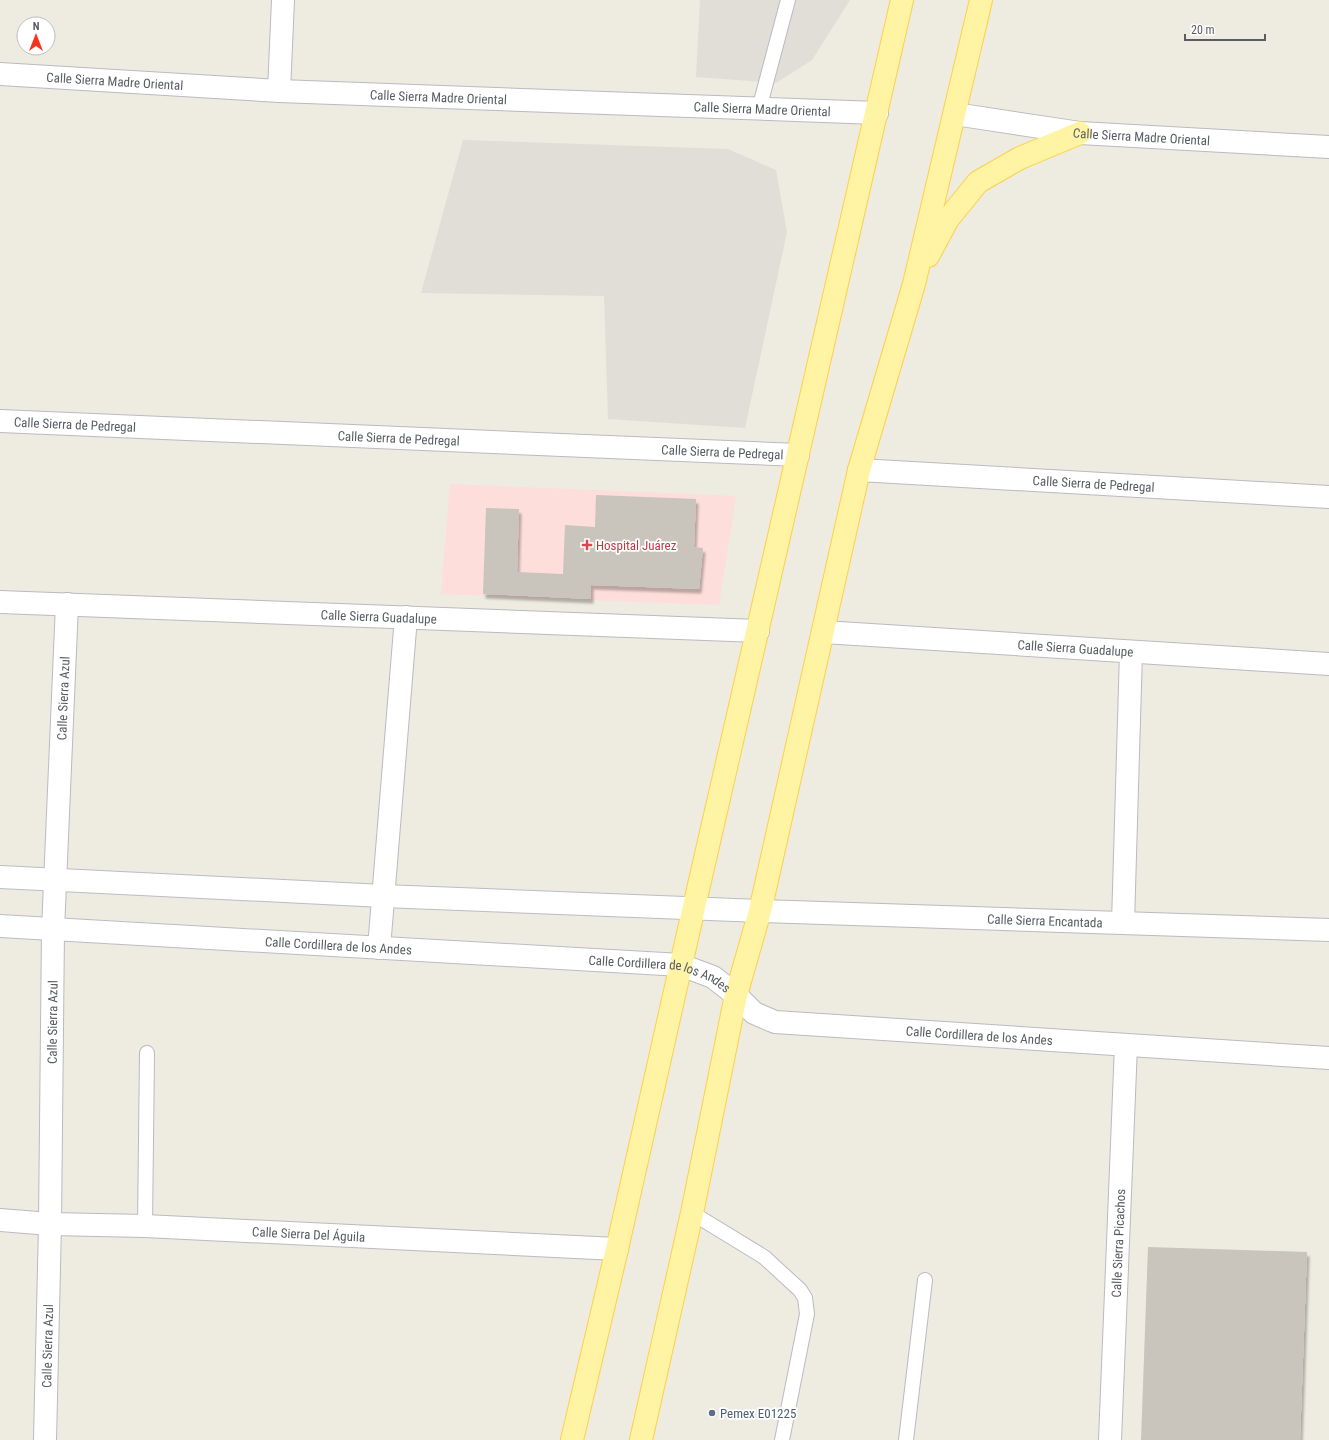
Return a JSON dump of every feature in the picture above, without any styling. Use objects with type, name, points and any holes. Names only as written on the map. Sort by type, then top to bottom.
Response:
[{"type":"main road","points":[[572,1440],[902,0]]},
{"type":"main road","points":[[641,1440],[692,1213],[736,995],[760,911],[859,470],[914,284],[981,0]]},
{"type":"main road","points":[[914,284],[948,219],[978,182],[1020,158],[1080,133]]},
{"type":"street","points":[[278,91],[283,0]]},
{"type":"street","name":"Calle Sierra Madre Oriental","points":[[0,74],[278,91],[876,113]]},
{"type":"street","name":"Calle Sierra Madre Oriental","points":[[955,114],[1080,133],[1329,147]]},
{"type":"street","name":"Calle Sierra de Pedregal","points":[[0,421],[798,455]]},
{"type":"street","name":"Calle Sierra de Pedregal","points":[[859,470],[1329,497]]},
{"type":"street","name":"Calle Sierra Guadalupe","points":[[0,602],[758,631]]},
{"type":"street","name":"Calle Sierra Azul","points":[[45,1440],[50,1224],[53,930],[67,604]]},
{"type":"street","points":[[379,948],[406,617]]},
{"type":"street","name":"Calle Sierra Guadalupe","points":[[823,632],[1329,664]]},
{"type":"street","points":[[1123,923],[1131,652]]},
{"type":"street","points":[[0,877],[383,896],[760,911]]},
{"type":"street","name":"Calle Sierra Encantada","points":[[760,911],[1329,930]]},
{"type":"street","name":"Calle Cordillera de los Andes","points":[[0,926],[681,965],[714,977],[736,995],[754,1014],[774,1022],[1329,1058]]},
{"type":"street","name":"Calle Sierra Picachos","points":[[1110,1440],[1126,1045]]},
{"type":"street","name":"Calle Sierra Del Águila","points":[[0,1220],[50,1224],[145,1226],[617,1249]]},
{"type":"lane","points":[[759,109],[788,0]]},
{"type":"lane","points":[[145,1226],[147,1053]]},
{"type":"lane","points":[[692,1213],[764,1257],[800,1290],[804,1298],[807,1314],[782,1440]]},
{"type":"lane","points":[[906,1440],[925,1280]]},
{"type":"shaded area","points":[[700,0],[850,0],[812,60],[776,83],[696,77]]},
{"type":"shaded area","points":[[463,140],[728,149],[776,170],[787,232],[745,428],[608,419],[604,296],[421,293]]},
{"type":"shaded area","name":"Hospital Juárez","points":[[450,484],[736,496],[719,605],[441,594]]},
{"type":"building","points":[[596,495],[696,499],[694,547],[703,548],[699,589],[591,585],[591,599],[483,594],[486,508],[519,509],[517,572],[563,574],[565,525],[595,527]]},
{"type":"building","points":[[1148,1247],[1307,1252],[1300,1440],[1141,1440]]},
{"type":"place","name":"Hospital Juárez","points":[[587,545]]},
{"type":"place","name":"Pemex E01225","points":[[712,1413]]}]
